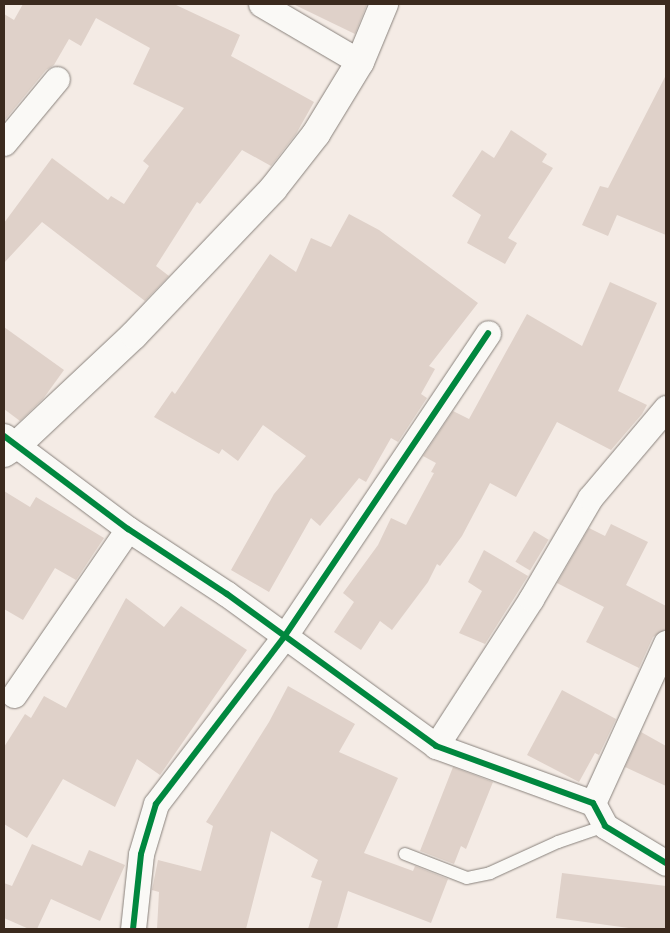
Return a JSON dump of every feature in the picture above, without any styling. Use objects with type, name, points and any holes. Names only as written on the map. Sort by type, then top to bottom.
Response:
[{"type":"street","points":[[261,4],[360,62]]},
{"type":"street","points":[[384,4],[360,62],[316,134],[272,188],[134,335],[8,444],[128,529],[228,594],[284,637],[436,746],[593,803],[606,826],[666,863]]},
{"type":"street","points":[[4,143],[57,79]]},
{"type":"street","points":[[133,929],[141,854],[156,804],[284,637],[488,334]]},
{"type":"street","points":[[436,746],[531,599],[590,498],[666,408]]},
{"type":"street","points":[[14,695],[128,529]]},
{"type":"street","points":[[593,803],[666,643]]},
{"type":"lane","points":[[405,854],[467,878],[490,873],[558,842],[606,826]]},
{"type":"building","points":[[23,4],[174,4],[240,35],[231,56],[314,102],[296,134],[271,166],[242,150],[200,204],[197,202],[156,266],[169,276],[145,301],[42,222],[4,263],[4,223],[52,158],[108,200],[111,196],[124,204],[149,166],[143,161],[184,108],[133,84],[150,48],[96,18],[81,46],[69,39],[54,65],[46,70],[4,121],[4,14],[14,20]]},
{"type":"building","points":[[293,4],[367,4],[355,34]]},
{"type":"building","points":[[666,75],[666,235],[617,215],[608,236],[582,225],[600,186],[608,188]]},
{"type":"building","points":[[511,130],[547,154],[542,162],[553,168],[508,238],[517,243],[505,264],[467,243],[481,215],[452,196],[482,150],[494,158]]},
{"type":"building","points":[[349,214],[379,230],[478,303],[429,366],[435,369],[421,394],[427,398],[398,442],[391,438],[366,482],[359,478],[320,526],[311,518],[269,592],[231,570],[274,494],[306,456],[263,425],[238,461],[222,449],[219,454],[154,417],[172,391],[175,394],[270,254],[296,272],[311,238],[331,247]]},
{"type":"building","points":[[610,282],[657,303],[618,391],[647,405],[642,414],[611,450],[557,422],[516,497],[490,483],[462,536],[440,566],[437,564],[428,582],[392,630],[380,621],[361,650],[334,632],[354,602],[343,593],[378,545],[391,518],[406,525],[434,473],[431,472],[436,463],[423,456],[453,411],[469,419],[527,314],[582,346]]},
{"type":"building","points":[[4,327],[64,370],[43,399],[20,421],[4,409]]},
{"type":"building","points":[[4,491],[30,507],[36,497],[104,538],[76,580],[55,568],[23,620],[4,609]]},
{"type":"building","points":[[611,524],[648,542],[626,585],[666,606],[666,629],[653,637],[639,668],[586,642],[604,607],[557,583],[589,528],[605,536]]},
{"type":"building","points":[[534,531],[549,540],[530,571],[515,562]]},
{"type":"building","points":[[484,550],[528,576],[485,644],[459,633],[482,591],[468,582]]},
{"type":"building","points":[[126,598],[164,627],[181,606],[247,650],[160,775],[137,759],[115,807],[63,779],[27,838],[4,824],[4,747],[25,714],[31,718],[44,696],[66,708]]},
{"type":"building","points":[[288,686],[355,724],[339,752],[398,778],[364,853],[413,871],[415,866],[448,879],[431,923],[348,891],[337,929],[308,929],[322,881],[311,877],[318,860],[271,831],[246,929],[157,929],[159,892],[152,890],[158,860],[201,871],[213,826],[206,822],[269,722]]},
{"type":"building","points":[[562,690],[616,719],[599,755],[595,753],[579,782],[527,755]]},
{"type":"building","points":[[641,732],[666,746],[666,786],[625,767]]},
{"type":"building","points":[[453,767],[493,782],[466,849],[461,846],[454,864],[420,851]]},
{"type":"building","points":[[32,844],[82,866],[89,850],[125,865],[100,921],[51,899],[37,929],[29,929],[4,918],[4,883],[12,886]]},
{"type":"building","points":[[562,873],[666,886],[666,929],[636,929],[556,918]]},
{"type":"cycle path","points":[[133,929],[141,854],[156,804],[284,637],[488,333]]},
{"type":"cycle path","points":[[4,436],[128,529],[227,594],[436,746],[593,803],[605,826],[666,863]]}]
